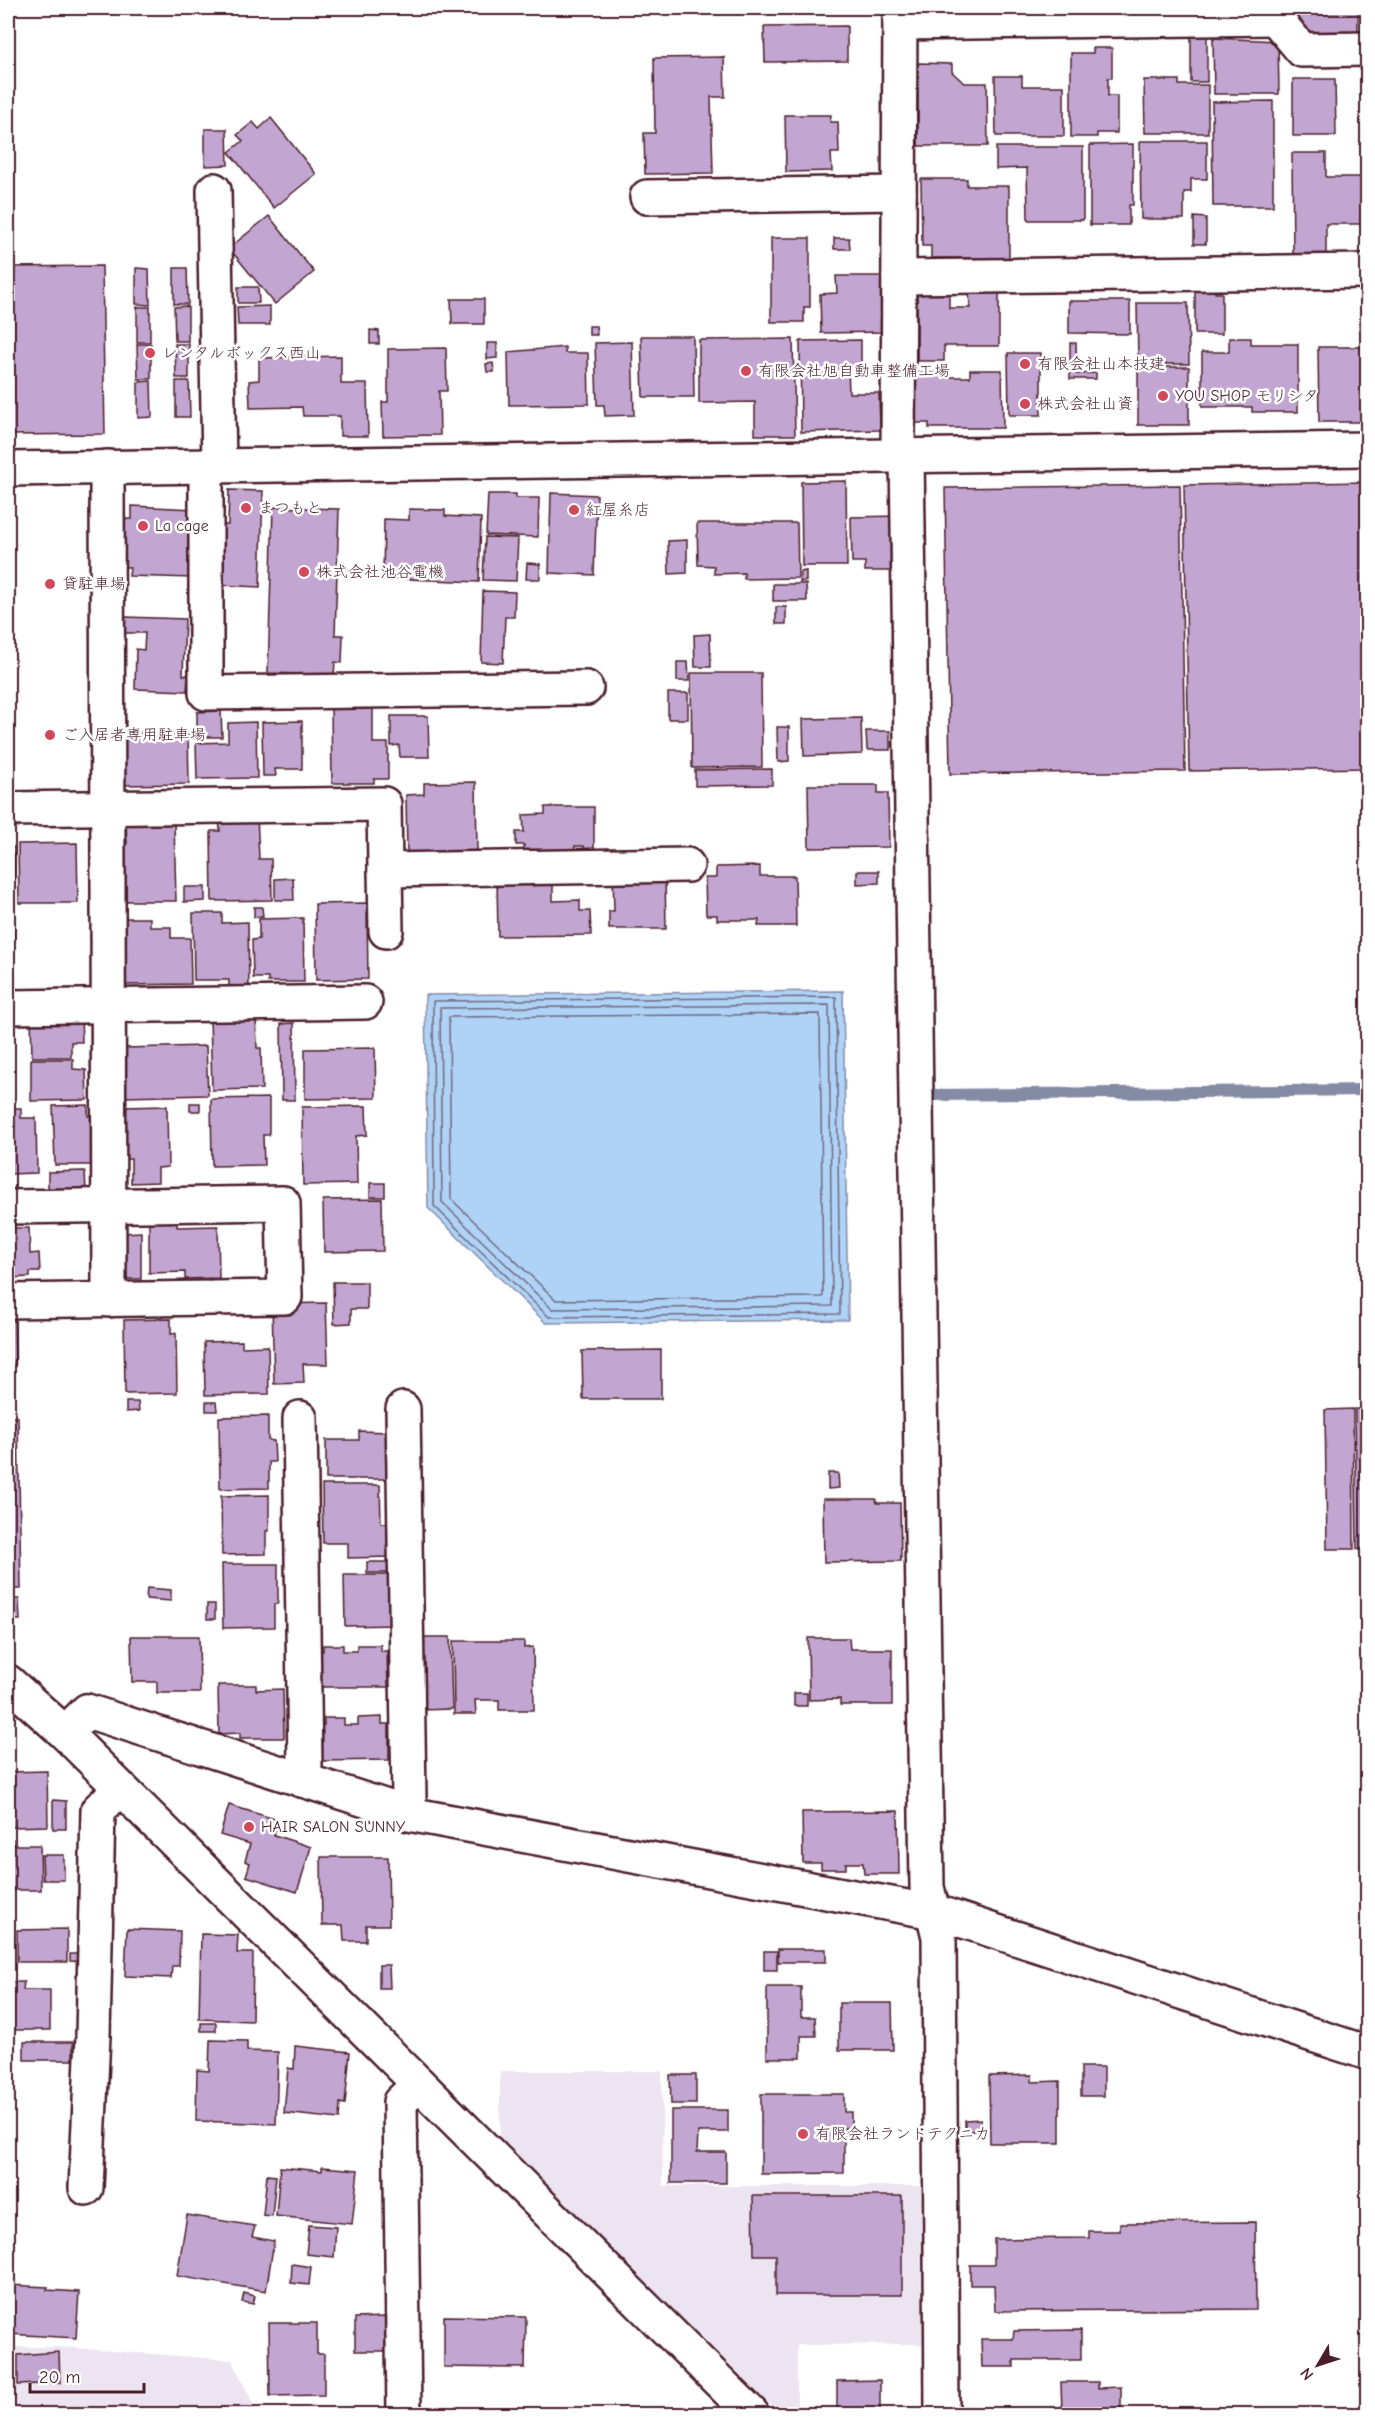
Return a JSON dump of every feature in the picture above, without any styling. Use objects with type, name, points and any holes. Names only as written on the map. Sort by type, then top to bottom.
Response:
[{"type":"street","points":[[942,2415],[939,1937],[927,1887],[899,277],[900,15],[1275,13],[1302,50],[1368,49]]},
{"type":"street","points":[[214,190],[212,466],[206,693],[586,688]]},
{"type":"street","points":[[648,196],[899,193]]},
{"type":"street","points":[[899,277],[1368,271]]},
{"type":"street","points":[[8,469],[1368,449]]},
{"type":"street","points":[[107,467],[109,1300]]},
{"type":"street","points":[[8,809],[384,804],[386,931]]},
{"type":"street","points":[[385,870],[687,865]]},
{"type":"street","points":[[8,1007],[365,1002]]},
{"type":"street","points":[[8,1207],[284,1203],[285,1297],[8,1301]]},
{"type":"street","points":[[403,1409],[409,1799],[405,1813]]},
{"type":"street","points":[[300,1418],[305,1766],[301,1780]]},
{"type":"street","points":[[8,1682],[65,1734],[752,2415]]},
{"type":"street","points":[[65,1734],[87,1711],[405,1813],[933,1912],[1368,2053]]},
{"type":"street","points":[[86,2188],[93,2036],[98,1810],[120,1789]]},
{"type":"street","points":[[404,2415],[400,2102],[419,2084]]},
{"type":"shaded area","points":[[500,2071],[662,2071],[663,2186],[921,2186],[922,2344],[797,2345],[797,2414],[780,2414],[500,2138]]},
{"type":"shaded area","points":[[8,2347],[59,2347],[232,2360],[258,2414],[8,2414]]},
{"type":"water","points":[[843,991],[848,1320],[546,1323],[428,1208],[425,995]]},
{"type":"building","points":[[1287,8],[1358,8],[1358,40],[1304,41]]},
{"type":"building","points":[[1362,8],[1368,8],[1368,17],[1362,17]]},
{"type":"building","points":[[847,26],[847,61],[765,62],[764,27]]},
{"type":"building","points":[[1207,29],[1207,82],[1191,82],[1191,30]]},
{"type":"building","points":[[1213,38],[1278,41],[1279,94],[1214,94]]},
{"type":"building","points":[[1093,48],[1112,48],[1112,78],[1108,78],[1108,96],[1117,96],[1117,133],[1097,133],[1097,137],[1071,137],[1071,53],[1093,53]]},
{"type":"building","points":[[724,57],[725,97],[711,97],[713,173],[645,174],[644,133],[655,133],[654,58]]},
{"type":"building","points":[[918,63],[952,64],[952,72],[964,83],[987,83],[988,146],[918,146]]},
{"type":"building","points":[[995,76],[1022,76],[1022,86],[1064,86],[1064,136],[996,136]]},
{"type":"building","points":[[1293,79],[1335,79],[1336,136],[1293,136]]},
{"type":"building","points":[[1144,80],[1179,80],[1179,85],[1208,85],[1208,133],[1145,133]]},
{"type":"building","points":[[1273,101],[1273,206],[1213,206],[1212,102]]},
{"type":"building","points":[[785,115],[831,115],[830,122],[838,122],[839,153],[831,153],[832,171],[786,172]]},
{"type":"building","points":[[271,118],[316,174],[274,208],[229,152],[243,141],[237,135],[253,122],[259,129]]},
{"type":"building","points":[[205,129],[227,129],[228,165],[205,166]]},
{"type":"building","points":[[1366,139],[1368,139],[1368,195],[1366,195]]},
{"type":"building","points":[[1140,141],[1207,141],[1207,179],[1191,179],[1191,192],[1184,192],[1184,219],[1141,219]]},
{"type":"building","points":[[1133,144],[1133,205],[1129,205],[1129,225],[1090,225],[1090,145]]},
{"type":"building","points":[[996,147],[1083,147],[1083,220],[1028,220],[1027,168],[996,169]]},
{"type":"building","points":[[1292,153],[1326,153],[1326,177],[1361,177],[1362,224],[1326,224],[1326,254],[1293,254]]},
{"type":"building","points":[[921,179],[967,179],[967,186],[1009,186],[1009,258],[931,258],[931,246],[922,246]]},
{"type":"building","points":[[269,216],[314,272],[275,304],[229,248]]},
{"type":"building","points":[[1194,217],[1206,218],[1206,244],[1194,244]]},
{"type":"building","points":[[771,238],[810,238],[810,307],[804,307],[804,322],[771,322]]},
{"type":"building","points":[[834,238],[849,238],[850,249],[834,249]]},
{"type":"building","points":[[102,266],[105,434],[8,435],[8,267]]},
{"type":"building","points":[[136,268],[149,269],[150,305],[136,304]]},
{"type":"building","points":[[174,268],[187,268],[188,304],[174,304]]},
{"type":"building","points":[[836,276],[884,276],[885,332],[821,333],[820,294],[837,293]]},
{"type":"building","points":[[238,287],[258,287],[259,303],[238,303]]},
{"type":"building","points":[[1195,287],[1215,287],[1215,293],[1222,293],[1222,334],[1195,334]]},
{"type":"building","points":[[917,290],[949,291],[949,308],[970,308],[969,290],[999,290],[999,346],[944,346],[944,361],[917,361]]},
{"type":"building","points":[[451,299],[484,299],[484,324],[452,324]]},
{"type":"building","points":[[1069,301],[1130,301],[1130,334],[1069,333]]},
{"type":"building","points":[[1137,303],[1188,303],[1189,364],[1138,364]]},
{"type":"building","points":[[188,306],[188,341],[175,341],[174,307]]},
{"type":"building","points":[[270,306],[270,325],[238,325],[237,307]]},
{"type":"building","points":[[137,307],[150,307],[150,342],[137,342]]},
{"type":"building","points":[[589,326],[596,326],[597,335],[589,335]]},
{"type":"building","points":[[370,330],[379,331],[379,344],[370,344]]},
{"type":"building","points":[[641,336],[693,336],[694,397],[643,397]]},
{"type":"building","points":[[1229,338],[1251,338],[1251,344],[1298,344],[1298,412],[1252,412],[1252,407],[1202,407],[1202,352],[1229,352]]},
{"type":"building","name":"有限会社旭自動車整備工場","points":[[793,339],[795,435],[755,435],[755,402],[699,403],[699,340]]},
{"type":"building","points":[[861,340],[861,366],[848,366],[849,393],[879,393],[880,430],[801,432],[800,341]]},
{"type":"building","points":[[632,342],[634,415],[605,416],[604,405],[597,405],[595,343]]},
{"type":"building","points":[[487,343],[497,343],[497,358],[487,359]]},
{"type":"building","points":[[1070,343],[1076,343],[1077,374],[1096,373],[1096,379],[1070,379]]},
{"type":"building","points":[[137,344],[151,344],[151,379],[138,379]]},
{"type":"building","points":[[175,344],[189,344],[189,378],[176,378]]},
{"type":"building","points":[[565,347],[565,353],[588,353],[589,404],[509,405],[508,352]]},
{"type":"building","points":[[1318,347],[1368,347],[1368,422],[1319,422]]},
{"type":"building","points":[[446,348],[447,391],[439,391],[440,435],[383,436],[382,402],[388,402],[388,349]]},
{"type":"building","points":[[1008,353],[1041,353],[1041,415],[1009,415]]},
{"type":"building","points":[[341,356],[341,384],[367,384],[368,436],[340,436],[340,416],[303,416],[302,407],[250,408],[249,381],[259,380],[259,358]]},
{"type":"building","points":[[493,363],[494,372],[487,372],[486,364]]},
{"type":"building","name":"YOU SHOP モリシタ","points":[[1138,367],[1189,367],[1189,425],[1138,425]]},
{"type":"building","points":[[970,370],[1002,370],[1003,428],[929,428],[929,423],[916,423],[915,373],[948,373],[948,377],[970,377]]},
{"type":"building","points":[[151,381],[152,417],[138,418],[138,382]]},
{"type":"building","points":[[176,381],[189,381],[190,417],[176,417]]},
{"type":"building","points":[[846,481],[847,566],[802,566],[801,482]]},
{"type":"building","points":[[1368,482],[1368,768],[1189,771],[1184,485]]},
{"type":"building","points":[[1180,485],[1185,771],[950,774],[945,488]]},
{"type":"building","points":[[229,490],[263,491],[260,587],[219,585],[221,525],[228,525]]},
{"type":"building","points":[[551,493],[597,495],[594,575],[549,573]]},
{"type":"building","points":[[488,494],[516,494],[516,498],[539,498],[538,537],[486,535]]},
{"type":"building","points":[[132,506],[194,509],[192,578],[129,576],[130,567],[124,567],[125,519],[132,519]]},
{"type":"building","name":"株式会社池谷電機","points":[[273,507],[339,509],[335,635],[343,635],[342,663],[335,662],[334,675],[268,673]]},
{"type":"building","points":[[409,509],[445,510],[445,516],[481,518],[479,582],[383,578],[384,519],[409,520]]},
{"type":"building","points":[[898,516],[898,571],[865,571],[865,562],[852,562],[851,517]]},
{"type":"building","points":[[697,523],[797,523],[798,578],[744,579],[744,573],[714,574],[714,566],[698,565]]},
{"type":"building","points":[[485,537],[518,538],[516,581],[483,580]]},
{"type":"building","points":[[687,540],[687,573],[669,574],[668,541]]},
{"type":"building","points":[[527,563],[540,564],[540,579],[526,579]]},
{"type":"building","points":[[806,571],[806,581],[800,582],[800,572]]},
{"type":"building","points":[[773,584],[806,584],[807,601],[773,601]]},
{"type":"building","points":[[483,591],[515,592],[514,617],[505,617],[503,663],[481,662]]},
{"type":"building","points":[[776,607],[786,607],[786,624],[776,624]]},
{"type":"building","points":[[125,617],[185,619],[183,675],[188,675],[187,691],[135,689],[136,649],[144,650],[145,633],[125,633]]},
{"type":"building","points":[[710,634],[711,667],[695,667],[694,635]]},
{"type":"building","points":[[677,662],[688,662],[689,681],[677,681]]},
{"type":"building","points":[[691,673],[761,673],[762,767],[692,768]]},
{"type":"building","points":[[668,693],[688,693],[688,719],[668,719]]},
{"type":"building","points":[[331,705],[373,705],[373,743],[388,743],[388,779],[374,779],[374,783],[332,783]]},
{"type":"building","points":[[221,711],[222,737],[197,737],[197,712]]},
{"type":"building","points":[[391,716],[428,716],[429,757],[400,757],[399,745],[391,746]]},
{"type":"building","points":[[861,718],[862,754],[804,756],[803,719]]},
{"type":"building","points":[[302,721],[302,769],[275,769],[276,776],[263,776],[262,722]]},
{"type":"building","points":[[256,722],[257,778],[197,779],[196,743],[228,742],[228,723]]},
{"type":"building","points":[[777,727],[789,727],[789,761],[778,762]]},
{"type":"building","points":[[866,731],[890,731],[890,750],[867,750]]},
{"type":"building","points":[[188,732],[189,784],[121,785],[120,738],[141,738],[141,733]]},
{"type":"building","points":[[772,769],[772,785],[695,786],[695,770]]},
{"type":"building","points":[[476,782],[477,851],[407,852],[406,795],[424,794],[424,783]]},
{"type":"building","points":[[808,785],[878,785],[878,793],[888,793],[889,847],[809,848]]},
{"type":"building","points":[[545,807],[594,807],[594,854],[585,854],[584,846],[575,846],[575,850],[524,851],[524,845],[516,845],[516,832],[524,832],[523,815],[545,814]]},
{"type":"building","points":[[257,815],[259,859],[271,859],[272,900],[212,901],[211,831],[220,831],[219,816]]},
{"type":"building","points":[[126,821],[174,821],[176,901],[123,901],[122,843],[127,843]]},
{"type":"building","points":[[77,843],[78,903],[19,903],[18,844]]},
{"type":"building","points":[[8,847],[14,847],[14,898],[8,898]]},
{"type":"building","points":[[760,866],[760,876],[795,876],[796,926],[758,926],[759,920],[717,920],[717,915],[706,915],[705,878],[716,878],[716,867]]},
{"type":"building","points":[[857,871],[879,871],[879,883],[857,884]]},
{"type":"building","points":[[613,875],[665,875],[666,929],[609,929],[609,911],[614,911]]},
{"type":"building","points":[[293,878],[294,900],[275,900],[275,879]]},
{"type":"building","points":[[553,879],[553,901],[580,900],[580,911],[590,911],[591,935],[498,936],[497,880]]},
{"type":"building","points":[[184,887],[205,887],[205,901],[184,902]]},
{"type":"building","points":[[367,903],[368,979],[316,980],[315,904]]},
{"type":"building","points":[[8,906],[13,906],[14,940],[8,941]]},
{"type":"building","points":[[254,907],[262,907],[263,917],[254,917]]},
{"type":"building","points":[[193,913],[222,913],[222,923],[248,922],[249,989],[229,989],[229,980],[194,980]]},
{"type":"building","points":[[120,918],[150,918],[150,927],[171,927],[171,938],[190,938],[191,984],[122,985]]},
{"type":"building","points":[[303,918],[304,982],[268,982],[268,978],[253,978],[252,940],[259,939],[259,919]]},
{"type":"building","points":[[31,1016],[81,1016],[82,1042],[71,1042],[71,1057],[32,1057]]},
{"type":"building","points":[[210,1017],[256,1017],[257,1048],[261,1048],[262,1089],[212,1090]]},
{"type":"building","points":[[294,1023],[295,1100],[282,1100],[281,1024]]},
{"type":"building","points":[[206,1046],[208,1095],[125,1097],[125,1048]]},
{"type":"building","points":[[375,1048],[376,1098],[305,1099],[305,1049]]},
{"type":"building","points":[[31,1059],[73,1059],[73,1069],[86,1070],[87,1100],[31,1101]]},
{"type":"building","points":[[269,1098],[269,1135],[263,1135],[264,1165],[212,1166],[211,1099]]},
{"type":"building","points":[[190,1103],[200,1103],[200,1111],[190,1111]]},
{"type":"building","points":[[88,1105],[88,1116],[94,1116],[95,1165],[55,1165],[53,1106]]},
{"type":"building","points":[[167,1106],[168,1167],[158,1168],[158,1182],[131,1183],[131,1159],[124,1159],[123,1107]]},
{"type":"building","points":[[366,1106],[367,1135],[356,1136],[357,1184],[303,1185],[302,1107]]},
{"type":"building","points":[[8,1108],[21,1108],[21,1118],[36,1118],[37,1173],[8,1174]]},
{"type":"building","points":[[85,1171],[86,1192],[48,1193],[48,1172]]},
{"type":"building","points":[[370,1183],[385,1183],[385,1197],[370,1197]]},
{"type":"building","points":[[382,1199],[383,1251],[324,1252],[323,1200]]},
{"type":"building","points":[[177,1217],[177,1227],[218,1226],[219,1278],[185,1279],[185,1272],[149,1273],[149,1218]]},
{"type":"building","points":[[8,1228],[29,1228],[30,1254],[39,1253],[40,1272],[30,1272],[30,1277],[8,1278]]},
{"type":"building","points":[[141,1232],[141,1279],[123,1279],[123,1233]]},
{"type":"building","points":[[333,1282],[367,1282],[367,1309],[351,1309],[351,1323],[334,1324]]},
{"type":"building","points":[[326,1303],[328,1364],[303,1364],[304,1383],[274,1384],[272,1304]]},
{"type":"building","points":[[8,1311],[14,1311],[15,1364],[10,1364],[11,1392],[8,1392]]},
{"type":"building","points":[[171,1319],[171,1334],[176,1333],[177,1393],[125,1394],[124,1320]]},
{"type":"building","points":[[242,1341],[242,1347],[268,1346],[269,1394],[205,1395],[204,1342]]},
{"type":"building","points":[[661,1350],[661,1399],[583,1399],[582,1351]]},
{"type":"building","points":[[126,1402],[138,1402],[139,1411],[126,1412]]},
{"type":"building","points":[[206,1402],[216,1402],[217,1411],[206,1411]]},
{"type":"building","points":[[1353,1409],[1354,1549],[1327,1549],[1325,1410]]},
{"type":"building","points":[[1355,1409],[1368,1409],[1368,1549],[1357,1549]]},
{"type":"building","points":[[268,1416],[268,1440],[274,1441],[275,1462],[269,1462],[269,1488],[220,1489],[219,1417]]},
{"type":"building","points":[[8,1417],[18,1417],[21,1589],[8,1589]]},
{"type":"building","points":[[359,1431],[388,1432],[388,1479],[326,1479],[326,1440],[359,1440]]},
{"type":"building","points":[[828,1473],[838,1473],[839,1488],[828,1489]]},
{"type":"building","points":[[322,1485],[380,1485],[381,1523],[390,1523],[391,1557],[348,1558],[348,1543],[323,1543]]},
{"type":"building","points":[[269,1495],[269,1531],[266,1531],[266,1554],[222,1555],[221,1496]]},
{"type":"building","points":[[823,1499],[876,1499],[877,1503],[900,1503],[901,1561],[824,1562]]},
{"type":"building","points":[[367,1562],[391,1562],[391,1573],[367,1573]]},
{"type":"building","points":[[222,1564],[278,1564],[278,1604],[274,1604],[274,1627],[223,1628]]},
{"type":"building","points":[[344,1575],[394,1575],[394,1625],[345,1626]]},
{"type":"building","points":[[147,1588],[171,1590],[171,1601],[146,1599]]},
{"type":"building","points":[[11,1599],[19,1599],[20,1620],[11,1620]]},
{"type":"building","points":[[207,1604],[215,1604],[215,1619],[207,1619]]},
{"type":"building","points":[[131,1636],[199,1636],[200,1693],[157,1693],[157,1682],[132,1682]]},
{"type":"building","points":[[418,1637],[450,1637],[452,1709],[419,1710]]},
{"type":"building","points":[[808,1638],[849,1638],[850,1649],[892,1649],[892,1705],[840,1705],[840,1699],[809,1700]]},
{"type":"building","points":[[453,1641],[524,1641],[524,1648],[533,1647],[534,1710],[499,1710],[499,1700],[475,1700],[476,1714],[454,1714]]},
{"type":"building","points":[[323,1645],[343,1645],[343,1651],[357,1651],[357,1645],[381,1645],[381,1651],[387,1651],[388,1687],[319,1687],[318,1651],[323,1651]]},
{"type":"building","points":[[218,1685],[256,1685],[256,1690],[283,1689],[284,1738],[240,1738],[240,1733],[219,1734]]},
{"type":"building","points":[[794,1693],[807,1693],[807,1706],[794,1706]]},
{"type":"building","points":[[382,1717],[382,1724],[389,1724],[389,1760],[320,1761],[319,1725],[324,1725],[324,1718],[344,1718],[344,1725],[358,1725],[358,1718]]},
{"type":"building","points":[[47,1771],[48,1826],[12,1827],[12,1820],[8,1820],[8,1772]]},
{"type":"building","points":[[53,1800],[66,1801],[66,1829],[53,1829]]},
{"type":"building","points":[[229,1805],[278,1820],[274,1835],[311,1847],[297,1892],[246,1876],[250,1863],[245,1861],[250,1844],[220,1835]]},
{"type":"building","points":[[898,1811],[899,1874],[864,1874],[863,1863],[846,1863],[846,1869],[821,1869],[821,1863],[803,1863],[802,1812]]},
{"type":"building","points":[[8,1839],[13,1839],[13,1845],[40,1845],[41,1890],[8,1890]]},
{"type":"building","points":[[42,1855],[64,1855],[64,1880],[43,1880]]},
{"type":"building","points":[[321,1857],[388,1857],[389,1925],[366,1925],[366,1941],[344,1941],[343,1925],[322,1925]]},
{"type":"building","points":[[67,1929],[67,1962],[17,1962],[17,1930]]},
{"type":"building","points":[[127,1929],[180,1931],[179,1966],[172,1966],[171,1978],[125,1976]]},
{"type":"building","points":[[201,1934],[238,1935],[237,1953],[253,1953],[252,2021],[199,2019]]},
{"type":"building","points":[[778,1949],[826,1949],[826,1962],[778,1962]]},
{"type":"building","points":[[764,1951],[777,1951],[777,1970],[764,1970]]},
{"type":"building","points":[[70,1954],[83,1954],[84,1962],[70,1961]]},
{"type":"building","points":[[379,1965],[389,1965],[390,1988],[379,1988]]},
{"type":"building","points":[[8,1982],[24,1982],[23,1990],[50,1990],[50,2030],[8,2030]]},
{"type":"building","points":[[767,1987],[801,1987],[801,2017],[815,2017],[816,2036],[801,2036],[801,2058],[767,2058]]},
{"type":"building","points":[[839,2003],[892,2003],[893,2050],[839,2050]]},
{"type":"building","points":[[201,2023],[216,2023],[216,2031],[201,2031]]},
{"type":"building","points":[[210,2040],[247,2041],[247,2051],[278,2052],[276,2124],[196,2121],[197,2070],[209,2071]]},
{"type":"building","points":[[24,2042],[73,2042],[73,2060],[24,2060]]},
{"type":"building","points":[[295,2046],[350,2052],[345,2104],[340,2103],[339,2119],[284,2113],[288,2068],[294,2069]]},
{"type":"building","points":[[1081,2067],[1104,2067],[1104,2096],[1081,2096]]},
{"type":"building","points":[[670,2075],[696,2075],[696,2104],[671,2104]]},
{"type":"building","points":[[1032,2075],[1032,2082],[1060,2081],[1060,2143],[990,2143],[989,2076]]},
{"type":"building","points":[[761,2094],[844,2094],[844,2112],[851,2112],[851,2128],[844,2128],[844,2173],[761,2174]]},
{"type":"building","points":[[671,2110],[728,2110],[728,2132],[698,2132],[697,2152],[726,2152],[726,2183],[671,2183]]},
{"type":"building","points":[[981,2119],[980,2131],[965,2131],[965,2120]]},
{"type":"building","points":[[280,2167],[322,2171],[322,2167],[358,2170],[352,2224],[276,2216]]},
{"type":"building","points":[[267,2175],[276,2176],[272,2216],[263,2215]]},
{"type":"building","points":[[753,2196],[902,2196],[902,2295],[776,2295],[776,2255],[754,2255]]},
{"type":"building","points":[[187,2215],[255,2226],[252,2237],[274,2241],[266,2291],[177,2276]]},
{"type":"building","points":[[1255,2222],[1256,2309],[995,2311],[994,2285],[970,2285],[970,2265],[994,2265],[994,2239],[1089,2238],[1089,2231],[1120,2231],[1120,2223]]},
{"type":"building","points":[[309,2225],[336,2227],[334,2257],[306,2254]]},
{"type":"building","points":[[292,2264],[311,2267],[309,2285],[291,2283]]},
{"type":"building","points":[[8,2285],[48,2287],[47,2290],[79,2292],[76,2338],[8,2334]]},
{"type":"building","points":[[244,2293],[255,2296],[253,2304],[242,2302]]},
{"type":"building","points":[[444,2316],[526,2317],[525,2368],[444,2367]]},
{"type":"building","points":[[385,2317],[385,2351],[355,2351],[355,2318]]},
{"type":"building","points":[[269,2323],[317,2323],[317,2354],[324,2354],[324,2395],[270,2396]]},
{"type":"building","points":[[1081,2330],[1081,2360],[1014,2360],[1014,2367],[982,2367],[981,2339],[1013,2339],[1014,2331]]},
{"type":"building","points":[[59,2352],[60,2383],[18,2385],[18,2355]]},
{"type":"building","points":[[8,2353],[10,2353],[10,2414],[8,2414]]},
{"type":"building","points":[[880,2380],[880,2414],[837,2414],[837,2381]]},
{"type":"building","points":[[1061,2382],[1098,2382],[1098,2388],[1121,2387],[1121,2414],[1062,2414]]},
{"type":"waterway","points":[[934,1095],[1368,1090]]},
{"type":"place","name":"レンタルボックス西山","points":[[150,353]]},
{"type":"place","name":"有限会社山本技建","points":[[1025,364]]},
{"type":"place","name":"有限会社旭自動車整備工場","points":[[746,371]]},
{"type":"place","name":"YOU SHOP モリシタ","points":[[1163,396]]},
{"type":"place","name":"株式会社山資","points":[[1025,404]]},
{"type":"place","name":"まつもと","points":[[246,508]]},
{"type":"place","name":"紅屋糸店","points":[[574,510]]},
{"type":"place","name":"La cage","points":[[143,526]]},
{"type":"place","name":"株式会社池谷電機","points":[[304,572]]},
{"type":"place","name":"貸駐車場","points":[[50,584]]},
{"type":"place","name":"ご入居者専用駐車場","points":[[50,735]]},
{"type":"place","name":"HAIR SALON SUNNY","points":[[249,1827]]},
{"type":"place","name":"有限会社ランドテクニカ","points":[[803,2134]]}]
